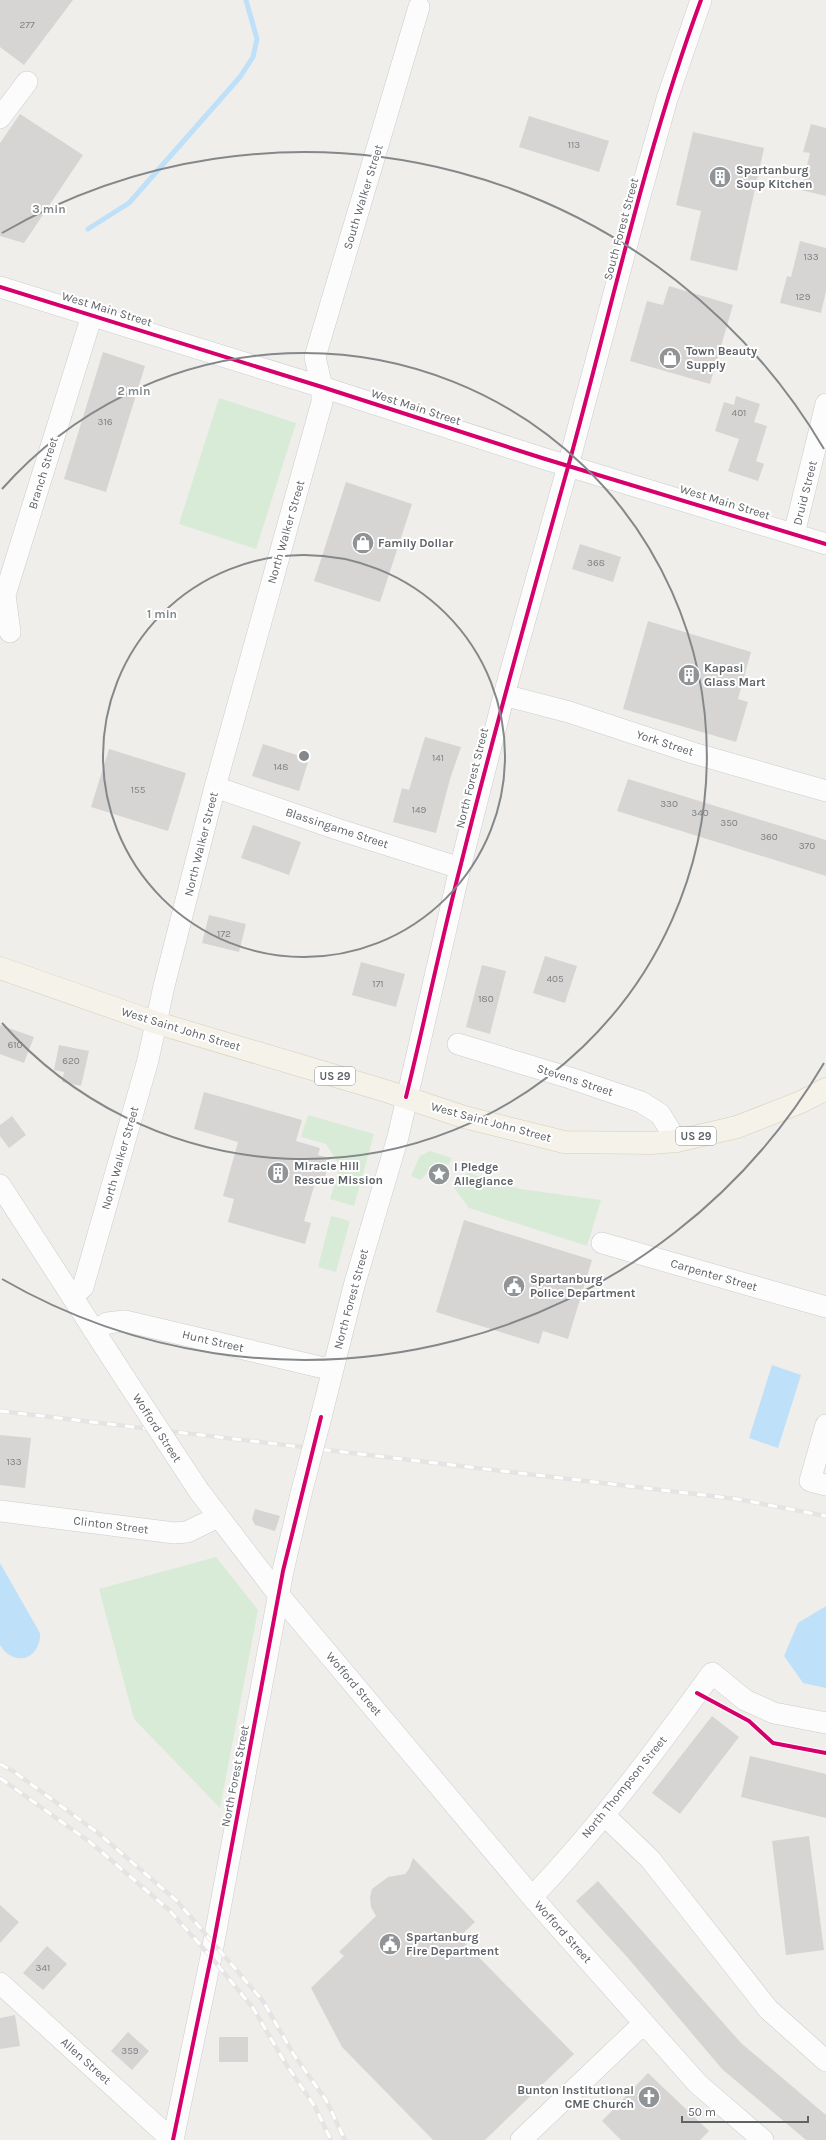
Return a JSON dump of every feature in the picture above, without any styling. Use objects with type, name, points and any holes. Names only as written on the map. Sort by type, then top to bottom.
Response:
[{"type":"main road","name":"West Saint John Street","points":[[5,973],[157,1023],[406,1097],[464,1117],[564,1142],[651,1143],[677,1141],[737,1127],[801,1102],[826,1089]]},
{"type":"street","name":"South Forest Street","points":[[568,466],[663,113],[701,0]]},
{"type":"street","name":"South Walker Street","points":[[322,387],[315,357],[419,7]]},
{"type":"street","points":[[0,118],[27,82]]},
{"type":"street","name":"West Main Street","points":[[0,287],[322,387],[568,466],[826,544]]},
{"type":"street","name":"Branch Street","points":[[10,632],[5,596],[92,315]]},
{"type":"street","name":"North Walker Street","points":[[72,1297],[83,1287],[157,1023],[164,986],[215,787],[321,408],[322,387]]},
{"type":"street","name":"Druid Street","points":[[794,534],[826,404]]},
{"type":"street","name":"North Forest Street","points":[[172,2140],[212,1957],[278,1594],[301,1494],[356,1279],[398,1137],[460,868],[504,695],[568,466]]},
{"type":"street","name":"York Street","points":[[504,695],[569,712],[692,753],[826,791]]},
{"type":"street","name":"Blassingame Street","points":[[215,787],[337,830],[460,868]]},
{"type":"street","name":"Stevens Street","points":[[458,1044],[570,1078],[641,1102],[660,1114],[677,1141]]},
{"type":"street","name":"Wofford Street","points":[[0,1185],[199,1491],[218,1518],[278,1594],[532,1897],[644,2024],[698,2084],[763,2140]]},
{"type":"street","name":"Carpenter Street","points":[[602,1243],[826,1307]]},
{"type":"street","name":"Hunt Street","points":[[94,1331],[107,1323],[126,1321],[320,1367],[333,1368]]},
{"type":"street","points":[[818,1483],[826,1426]]},
{"type":"street","name":"Clinton Street","points":[[0,1511],[174,1533],[188,1532],[218,1518]]},
{"type":"street","name":"North Thompson Street","points":[[532,1897],[604,1815],[712,1672],[745,1700],[774,1712],[826,1723]]},
{"type":"street","points":[[604,1815],[650,1859],[768,2010],[826,2061]]},
{"type":"street","name":"Allen Street","points":[[0,1983],[172,2140]]},
{"type":"street","points":[[522,2140],[559,2102],[644,2024]]},
{"type":"green space","points":[[219,398],[296,423],[256,549],[179,524]]},
{"type":"green space","points":[[308,1115],[374,1134],[354,1206],[330,1199],[340,1165],[326,1144],[301,1137]]},
{"type":"green space","points":[[430,1151],[452,1158],[449,1164],[433,1166],[421,1180],[411,1176],[420,1156]]},
{"type":"green space","points":[[468,1173],[520,1189],[601,1200],[587,1246],[469,1208],[452,1185]]},
{"type":"green space","points":[[331,1216],[350,1221],[336,1272],[318,1267]]},
{"type":"green space","points":[[216,1557],[258,1610],[220,1808],[134,1719],[99,1589]]},
{"type":"water","points":[[772,1365],[801,1375],[778,1448],[749,1438]]},
{"type":"water","points":[[0,1563],[40,1633],[39,1642],[36,1649],[26,1657],[19,1658],[12,1656],[0,1645]]},
{"type":"water","points":[[826,1606],[826,1688],[803,1683],[784,1656],[798,1623]]},
{"type":"building","points":[[0,0],[73,0],[24,65],[0,47]]},
{"type":"building","points":[[20,114],[83,155],[24,243],[0,236],[0,143]]},
{"type":"building","points":[[529,116],[609,141],[599,172],[519,147]]},
{"type":"building","points":[[811,124],[826,128],[826,196],[801,190],[810,153],[803,152]]},
{"type":"building","name":"Spartanburg Soup Kitchen","points":[[693,132],[764,148],[737,271],[690,260],[701,211],[676,205]]},
{"type":"building","points":[[800,241],[826,248],[826,291],[821,313],[780,303],[787,276],[791,277]]},
{"type":"building","points":[[669,286],[733,305],[710,384],[630,361],[647,301],[663,305]]},
{"type":"building","points":[[103,352],[145,366],[106,492],[64,479]]},
{"type":"building","points":[[736,396],[760,404],[754,422],[767,426],[756,461],[764,464],[758,481],[728,471],[739,439],[715,431],[724,402],[734,405]]},
{"type":"building","name":"Family Dollar","points":[[346,482],[412,504],[380,602],[314,581]]},
{"type":"building","points":[[580,544],[621,557],[613,582],[572,569]]},
{"type":"building","name":"Kapasi Glass Mart","points":[[648,621],[751,652],[738,699],[748,702],[736,742],[623,709]]},
{"type":"building","points":[[425,737],[461,747],[450,779],[436,833],[393,822],[402,788],[409,790]]},
{"type":"building","points":[[263,744],[309,759],[299,791],[252,776]]},
{"type":"building","points":[[109,749],[186,773],[168,831],[91,807]]},
{"type":"building","points":[[628,779],[826,840],[826,876],[617,811]]},
{"type":"building","points":[[253,825],[301,842],[289,875],[241,858]]},
{"type":"building","points":[[209,915],[246,924],[239,952],[202,943]]},
{"type":"building","points":[[545,956],[577,966],[565,1003],[533,993]]},
{"type":"building","points":[[361,962],[405,974],[396,1007],[352,995]]},
{"type":"building","points":[[482,965],[506,971],[490,1034],[466,1027]]},
{"type":"building","points":[[0,1025],[34,1037],[24,1063],[0,1054]]},
{"type":"building","points":[[59,1045],[89,1051],[81,1086],[62,1082],[64,1072],[54,1070]]},
{"type":"building","name":"Miracle Hill Rescue Mission","points":[[204,1092],[302,1120],[296,1141],[320,1148],[318,1155],[330,1158],[323,1185],[315,1183],[304,1221],[311,1223],[305,1244],[228,1222],[234,1199],[223,1196],[238,1142],[194,1129]]},
{"type":"building","points":[[12,1116],[26,1135],[9,1148],[0,1136],[0,1125]]},
{"type":"building","name":"Spartanburg Police Department","points":[[464,1220],[592,1260],[568,1339],[543,1331],[539,1344],[436,1312]]},
{"type":"building","points":[[0,1435],[31,1438],[25,1488],[0,1485]]},
{"type":"building","points":[[255,1509],[280,1516],[275,1531],[255,1525],[252,1519]]},
{"type":"building","points":[[712,1716],[739,1737],[680,1814],[652,1793]]},
{"type":"building","points":[[750,1756],[826,1774],[826,1818],[741,1797]]},
{"type":"building","points":[[809,1836],[824,1950],[786,1955],[772,1841]]},
{"type":"building","points":[[413,1858],[475,1922],[459,1937],[574,2054],[485,2140],[433,2140],[342,2047],[311,1988],[344,1956],[339,1952],[376,1916],[371,1907],[370,1898],[372,1889],[388,1877],[405,1874],[409,1869]]},
{"type":"building","points":[[598,1881],[741,2043],[826,2115],[826,2140],[806,2140],[722,2069],[628,1958],[576,1901]]},
{"type":"building","points":[[0,1905],[19,1922],[0,1943]]},
{"type":"building","points":[[47,1946],[67,1964],[43,1990],[23,1973]]},
{"type":"building","points":[[15,2015],[20,2046],[0,2049],[0,2018]]},
{"type":"building","points":[[128,2032],[149,2051],[132,2070],[111,2051]]},
{"type":"building","points":[[219,2037],[248,2037],[248,2062],[219,2062]]},
{"type":"building","name":"Bunton Institutional CME Church","points":[[648,2073],[709,2131],[700,2140],[621,2140],[602,2121]]},
{"type":"waterway","points":[[88,229],[129,203],[240,77],[253,57],[257,39],[246,0]]},
{"type":"railway","points":[[0,1411],[737,1499],[826,1516]]},
{"type":"railway","points":[[0,1764],[13,1771],[98,1833],[177,1901],[263,2001],[294,2055],[326,2100],[345,2140]]},
{"type":"railway","points":[[0,1778],[90,1842],[169,1910],[211,1957],[253,2008],[284,2061],[315,2107],[331,2140]]},
{"type":"cycle path","points":[[406,1097],[454,893],[500,715],[584,408],[646,173],[681,57],[701,0]]},
{"type":"cycle path","points":[[0,287],[322,387],[542,458],[826,544]]},
{"type":"cycle path","points":[[173,2140],[211,1957],[283,1571],[321,1417]]},
{"type":"cycle path","points":[[697,1693],[749,1721],[773,1743],[826,1753]]},
{"type":"place","name":"Spartanburg Soup Kitchen","points":[[720,177]]},
{"type":"place","name":"Town Beauty Supply","points":[[670,358]]},
{"type":"place","name":"Family Dollar","points":[[363,543]]},
{"type":"place","name":"Kapasi Glass Mart","points":[[689,675]]},
{"type":"place","name":"Miracle Hill Rescue Mission","points":[[278,1173]]},
{"type":"place","name":"I Pledge Allegiance","points":[[439,1174]]},
{"type":"place","name":"Spartanburg Police Department","points":[[514,1286]]},
{"type":"place","name":"Spartanburg Fire Department","points":[[390,1944]]},
{"type":"place","name":"Bunton Institutional CME Church","points":[[649,2097]]}]
